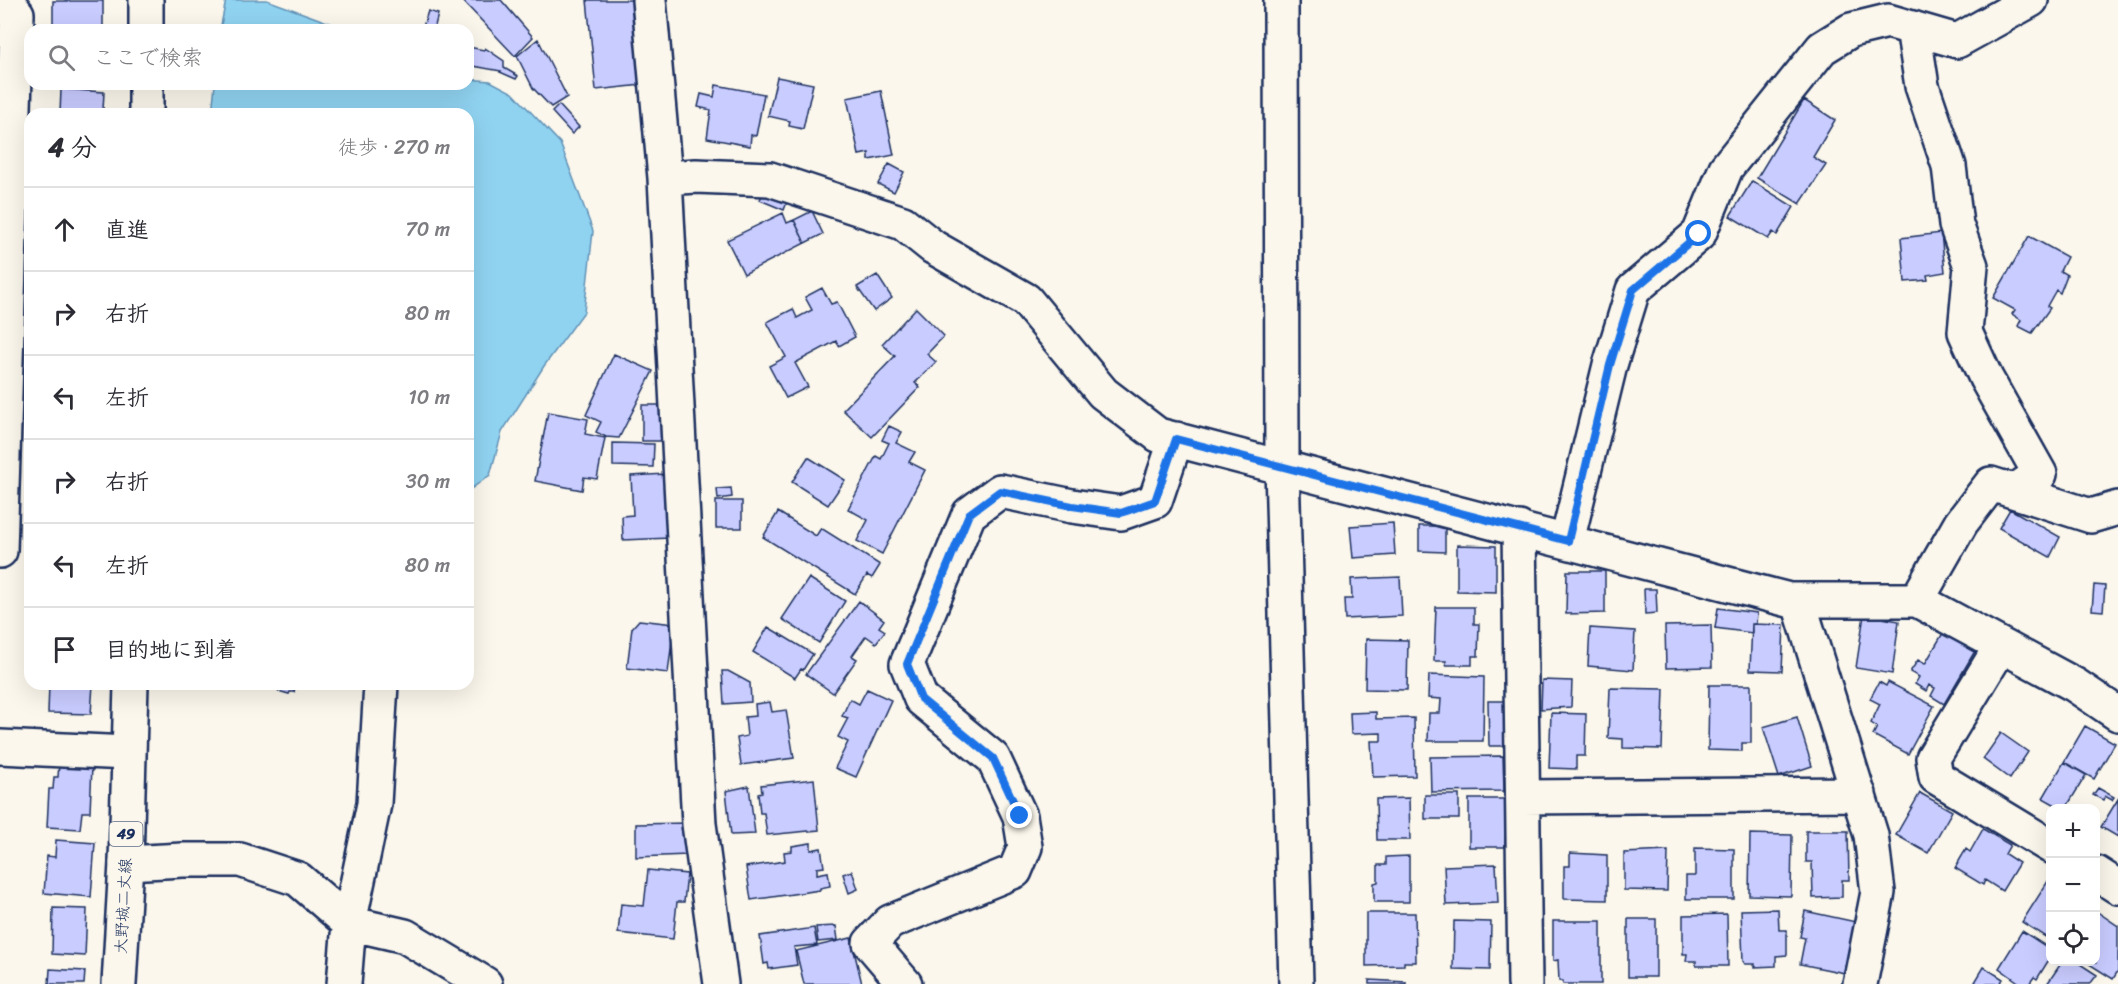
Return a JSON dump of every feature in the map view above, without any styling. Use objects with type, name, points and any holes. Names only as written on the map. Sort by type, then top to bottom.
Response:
[{"type":"street","points":[[146,0],[146,24]]},
{"type":"street","points":[[649,0],[665,178],[699,824],[721,984]]},
{"type":"street","points":[[1281,0],[1282,466],[1296,984]]},
{"type":"street","points":[[1568,541],[1610,365],[1633,290],[1699,234],[1726,168],[1822,48],[1851,30],[1888,21],[1958,41],[2031,0]]},
{"type":"street","points":[[0,5],[10,5],[17,14],[0,551]]},
{"type":"street","points":[[1913,28],[1922,86],[1949,166],[1956,225],[1971,266],[1965,332],[1986,378],[2040,474],[2015,491]]},
{"type":"street","points":[[146,90],[146,108]]},
{"type":"street","points":[[665,178],[696,176],[770,179],[903,223],[933,247],[1026,300],[1103,393],[1158,435],[1789,600],[1917,600],[2075,685],[2118,714]]},
{"type":"street","points":[[904,984],[870,943],[890,922],[1015,871],[1025,847],[1020,816],[993,758],[921,699],[907,664],[969,514],[1000,491],[1072,506],[1121,513],[1155,501],[1176,439]]},
{"type":"street","points":[[1917,600],[1961,523],[1991,484],[2091,516],[2118,507]]},
{"type":"street","points":[[1519,528],[1525,984]]},
{"type":"street","points":[[1798,600],[1871,835],[1878,892],[1860,984]]},
{"type":"street","points":[[2001,646],[1933,758],[1936,777],[2046,844]]},
{"type":"street","name":"大野城二丈線","points":[[119,984],[126,863],[131,690]]},
{"type":"street","points":[[344,984],[349,923],[374,804],[381,690]]},
{"type":"street","points":[[0,747],[128,753]]},
{"type":"street","points":[[1523,798],[1859,794]]},
{"type":"street","points":[[126,863],[240,860],[298,879],[349,923],[405,936],[485,984]]},
{"type":"street","points":[[2100,876],[2118,887]]},
{"type":"water","points":[[226,0],[267,0],[333,24],[221,24]]},
{"type":"water","points":[[474,80],[490,81],[513,93],[560,143],[593,231],[584,312],[544,366],[502,432],[490,475],[474,487],[474,108],[213,108],[214,90],[474,90]]},
{"type":"building","points":[[462,0],[501,0],[533,37],[515,56]]},
{"type":"building","points":[[587,0],[633,0],[642,85],[596,90]]},
{"type":"building","points":[[53,1],[103,1],[103,24],[53,24]]},
{"type":"building","points":[[428,11],[438,14],[436,24],[424,24]]},
{"type":"building","points":[[538,39],[567,97],[551,107],[533,88],[517,56]]},
{"type":"building","points":[[474,48],[484,50],[485,48],[504,61],[504,68],[518,76],[516,79],[501,71],[474,66]]},
{"type":"building","points":[[777,77],[813,84],[803,129],[789,126],[790,121],[768,116]]},
{"type":"building","points":[[716,85],[764,94],[756,136],[751,135],[750,146],[707,138],[711,110],[698,107],[701,94],[714,97]]},
{"type":"building","points":[[61,90],[104,92],[103,108],[60,108]]},
{"type":"building","points":[[881,91],[894,155],[869,160],[869,153],[859,155],[847,98]]},
{"type":"building","points":[[1804,100],[1835,120],[1813,157],[1826,165],[1800,204],[1757,178]]},
{"type":"building","points":[[559,105],[579,127],[572,134],[552,112]]},
{"type":"building","points":[[889,164],[904,172],[894,192],[878,184]]},
{"type":"building","points":[[1752,181],[1794,207],[1777,235],[1773,232],[1768,239],[1730,216]]},
{"type":"building","points":[[765,187],[789,197],[784,210],[760,200]]},
{"type":"building","points":[[812,211],[823,234],[805,243],[794,220]]},
{"type":"building","points":[[783,213],[787,223],[794,220],[805,243],[744,274],[727,240]]},
{"type":"building","points":[[1941,233],[1945,272],[1927,275],[1928,280],[1905,282],[1901,238]]},
{"type":"building","points":[[2029,236],[2067,257],[2060,271],[2067,275],[2060,293],[2056,290],[2047,306],[2050,308],[2032,333],[2018,326],[2021,320],[2012,314],[2015,310],[1993,298]]},
{"type":"building","points":[[877,275],[892,298],[874,311],[857,287]]},
{"type":"building","points":[[822,288],[831,304],[837,302],[855,337],[839,346],[836,341],[795,363],[808,387],[786,398],[769,366],[786,357],[767,322],[793,309],[797,318],[812,310],[805,297]]},
{"type":"building","points":[[916,308],[944,336],[927,354],[936,362],[915,383],[920,387],[872,437],[843,410],[895,356],[882,344]]},
{"type":"building","points":[[614,354],[653,371],[619,438],[606,437],[596,432],[601,422],[586,415]]},
{"type":"building","points":[[642,405],[663,405],[663,441],[642,441]]},
{"type":"building","points":[[548,412],[588,419],[585,434],[605,438],[597,479],[584,477],[582,490],[535,481]]},
{"type":"building","points":[[889,426],[902,432],[896,443],[915,452],[909,462],[925,470],[882,554],[857,541],[868,520],[848,509],[876,456],[881,459],[889,443],[882,440]]},
{"type":"building","points":[[613,443],[654,444],[653,467],[613,466]]},
{"type":"building","points":[[808,457],[845,480],[828,505],[792,482]]},
{"type":"building","points":[[666,474],[670,538],[623,540],[622,516],[633,515],[631,476]]},
{"type":"building","points":[[731,488],[732,497],[718,499],[717,489]]},
{"type":"building","points":[[716,501],[742,501],[742,528],[716,528]]},
{"type":"building","points":[[2010,509],[2060,537],[2050,557],[1999,528]]},
{"type":"building","points":[[778,512],[816,536],[821,528],[880,565],[872,578],[867,575],[855,594],[763,537]]},
{"type":"building","points":[[1393,523],[1395,555],[1353,558],[1350,526]]},
{"type":"building","points":[[1419,526],[1445,526],[1445,552],[1419,551]]},
{"type":"building","points":[[1457,545],[1496,546],[1496,592],[1457,591]]},
{"type":"building","points":[[1567,571],[1605,571],[1605,613],[1566,614]]},
{"type":"building","points":[[1400,577],[1402,616],[1345,619],[1344,599],[1352,599],[1351,579]]},
{"type":"building","points":[[809,578],[845,601],[819,643],[782,619]]},
{"type":"building","points":[[2094,585],[2105,586],[2103,611],[2092,610]]},
{"type":"building","points":[[1644,589],[1656,589],[1657,613],[1645,614]]},
{"type":"building","points":[[859,601],[884,620],[879,627],[885,631],[876,643],[866,636],[852,656],[857,659],[833,693],[806,674]]},
{"type":"building","points":[[1436,607],[1474,607],[1474,624],[1479,624],[1478,656],[1472,656],[1472,665],[1446,665],[1446,661],[1434,661]]},
{"type":"building","points":[[1718,608],[1757,613],[1756,624],[1752,624],[1752,633],[1715,628]]},
{"type":"building","points":[[1864,615],[1899,621],[1892,674],[1856,668]]},
{"type":"building","points":[[639,620],[674,624],[668,673],[627,668],[632,628]]},
{"type":"building","points":[[1752,624],[1784,625],[1782,671],[1750,670]]},
{"type":"building","points":[[1711,625],[1712,667],[1666,668],[1665,626]]},
{"type":"building","points":[[768,627],[813,654],[795,678],[753,652]]},
{"type":"building","points":[[1590,628],[1635,631],[1633,670],[1588,666]]},
{"type":"building","points":[[1943,633],[1975,651],[1944,704],[1931,696],[1935,688],[1929,685],[1926,691],[1915,684],[1919,677],[1910,672],[1918,660],[1925,664]]},
{"type":"building","points":[[1366,639],[1408,640],[1407,690],[1365,689]]},
{"type":"building","points":[[722,671],[728,671],[750,683],[751,702],[724,704]]},
{"type":"building","points":[[1429,675],[1484,677],[1483,741],[1428,741],[1429,713],[1440,713],[1441,699],[1428,698]]},
{"type":"building","points":[[1542,680],[1572,681],[1571,707],[1541,709]]},
{"type":"building","points":[[1879,682],[1886,686],[1888,682],[1934,706],[1908,754],[1873,735],[1877,727],[1871,723],[1880,704],[1870,699]]},
{"type":"building","points":[[1709,685],[1751,685],[1751,743],[1742,743],[1742,751],[1708,750]]},
{"type":"building","points":[[1610,688],[1664,689],[1662,749],[1623,748],[1623,739],[1608,738]]},
{"type":"building","points":[[867,689],[891,700],[856,777],[835,768],[848,742],[838,737],[848,718],[842,716],[850,699],[859,704]]},
{"type":"building","points":[[49,690],[93,690],[91,714],[48,713]]},
{"type":"building","points":[[278,690],[294,690],[289,694]]},
{"type":"building","points":[[1488,701],[1512,701],[1513,746],[1489,746]]},
{"type":"building","points":[[770,702],[772,712],[786,710],[794,758],[741,765],[737,738],[747,736],[745,717],[756,716],[755,704]]},
{"type":"building","points":[[1376,712],[1376,719],[1414,718],[1415,776],[1373,777],[1371,741],[1381,741],[1381,733],[1351,734],[1350,713]]},
{"type":"building","points":[[1551,713],[1586,714],[1585,756],[1576,756],[1576,769],[1549,768]]},
{"type":"building","points":[[1797,717],[1812,766],[1779,777],[1763,727]]},
{"type":"building","points":[[2085,726],[2115,743],[2094,779],[2064,762]]},
{"type":"building","points":[[2001,733],[2028,752],[2010,779],[1983,759]]},
{"type":"building","points":[[1503,756],[1504,791],[1431,792],[1430,757]]},
{"type":"building","points":[[2064,762],[2086,775],[2068,804],[2054,804],[2043,798]]},
{"type":"building","points":[[59,764],[92,766],[90,812],[82,812],[80,829],[47,827],[49,789],[53,789],[54,777],[58,777]]},
{"type":"building","points":[[814,779],[819,830],[767,835],[764,813],[760,813],[758,793],[762,792],[761,785]]},
{"type":"building","points":[[749,786],[755,834],[731,835],[726,791]]},
{"type":"building","points":[[2098,788],[2114,797],[2112,800],[2105,796],[2103,800],[2093,795]]},
{"type":"building","points":[[1920,793],[1952,811],[1928,853],[1896,835]]},
{"type":"building","points":[[1425,795],[1459,795],[1459,819],[1425,819]]},
{"type":"building","points":[[1409,798],[1410,840],[1377,840],[1376,799]]},
{"type":"building","points":[[1469,799],[1505,799],[1505,847],[1469,847]]},
{"type":"building","points":[[2118,799],[2118,837],[2101,827]]},
{"type":"building","points":[[687,823],[688,855],[636,857],[636,824]]},
{"type":"building","points":[[1983,829],[2010,845],[2005,854],[2019,863],[2002,891],[1985,880],[1983,885],[1955,868],[1966,849],[1970,852]]},
{"type":"building","points":[[1806,831],[1848,831],[1849,880],[1842,880],[1842,897],[1813,898],[1812,862],[1806,862]]},
{"type":"building","points":[[1750,834],[1792,835],[1791,896],[1749,895]]},
{"type":"building","points":[[56,840],[95,843],[91,897],[44,893],[47,856],[55,857]]},
{"type":"building","points":[[811,843],[811,850],[821,848],[824,867],[817,868],[817,874],[828,872],[830,886],[820,888],[820,890],[751,900],[746,867],[785,861],[784,852],[792,851],[792,846]]},
{"type":"building","points":[[1695,848],[1734,849],[1734,899],[1686,899],[1686,876],[1695,876]]},
{"type":"building","points":[[1668,851],[1667,891],[1624,890],[1624,853]]},
{"type":"building","points":[[1570,853],[1607,855],[1607,900],[1564,899],[1564,866],[1570,866]]},
{"type":"building","points":[[1409,856],[1409,902],[1374,902],[1374,883],[1378,882],[1378,865],[1386,865],[1386,857]]},
{"type":"building","points":[[1496,864],[1498,903],[1446,905],[1444,866]]},
{"type":"building","points":[[648,870],[687,874],[684,902],[677,902],[673,939],[618,933],[621,904],[644,906]]},
{"type":"building","points":[[852,871],[858,889],[849,893],[843,874]]},
{"type":"building","points":[[2046,884],[2046,937],[2022,922]]},
{"type":"building","points":[[53,908],[87,909],[85,956],[52,954]]},
{"type":"building","points":[[1778,909],[1779,930],[1787,930],[1787,955],[1776,956],[1776,966],[1755,967],[1755,964],[1745,964],[1741,910]]},
{"type":"building","points":[[1805,911],[1856,922],[1845,973],[1800,964],[1805,938],[1800,937]]},
{"type":"building","points":[[1366,913],[1415,913],[1416,962],[1404,962],[1404,965],[1366,966]]},
{"type":"building","points":[[1727,914],[1728,966],[1696,966],[1696,961],[1686,961],[1687,954],[1683,954],[1683,915]]},
{"type":"building","points":[[2100,914],[2118,926],[2118,971],[2113,979],[2092,966],[2100,966]]},
{"type":"building","points":[[1628,919],[1656,919],[1656,977],[1628,977]]},
{"type":"building","points":[[1454,921],[1491,922],[1490,970],[1453,969]]},
{"type":"building","points":[[1553,921],[1601,921],[1601,984],[1563,984],[1563,981],[1559,981],[1558,960],[1553,961]]},
{"type":"building","points":[[836,926],[838,940],[818,942],[816,927]]},
{"type":"building","points":[[814,928],[817,945],[794,947],[797,965],[769,969],[768,963],[764,964],[760,936]]},
{"type":"building","points":[[2022,931],[2046,946],[2046,964],[2037,979],[2034,977],[2029,984],[2021,984],[1999,968]]},
{"type":"building","points":[[851,938],[862,984],[804,984],[796,951]]},
{"type":"building","points":[[2059,966],[2083,966],[2097,975],[2090,984],[2047,984]]},
{"type":"building","points":[[1984,967],[2003,979],[2000,984],[1975,982]]},
{"type":"building","points":[[50,969],[85,971],[84,984],[49,984]]},
{"type":"building","points":[[1369,980],[1406,982],[1406,984],[1369,984]]},
{"type":"route","points":[[1020,816],[993,758],[921,699],[907,664],[969,514],[1000,491],[1072,506],[1121,513],[1155,501],[1176,439],[1568,541],[1610,365],[1633,290],[1699,234]]}]
